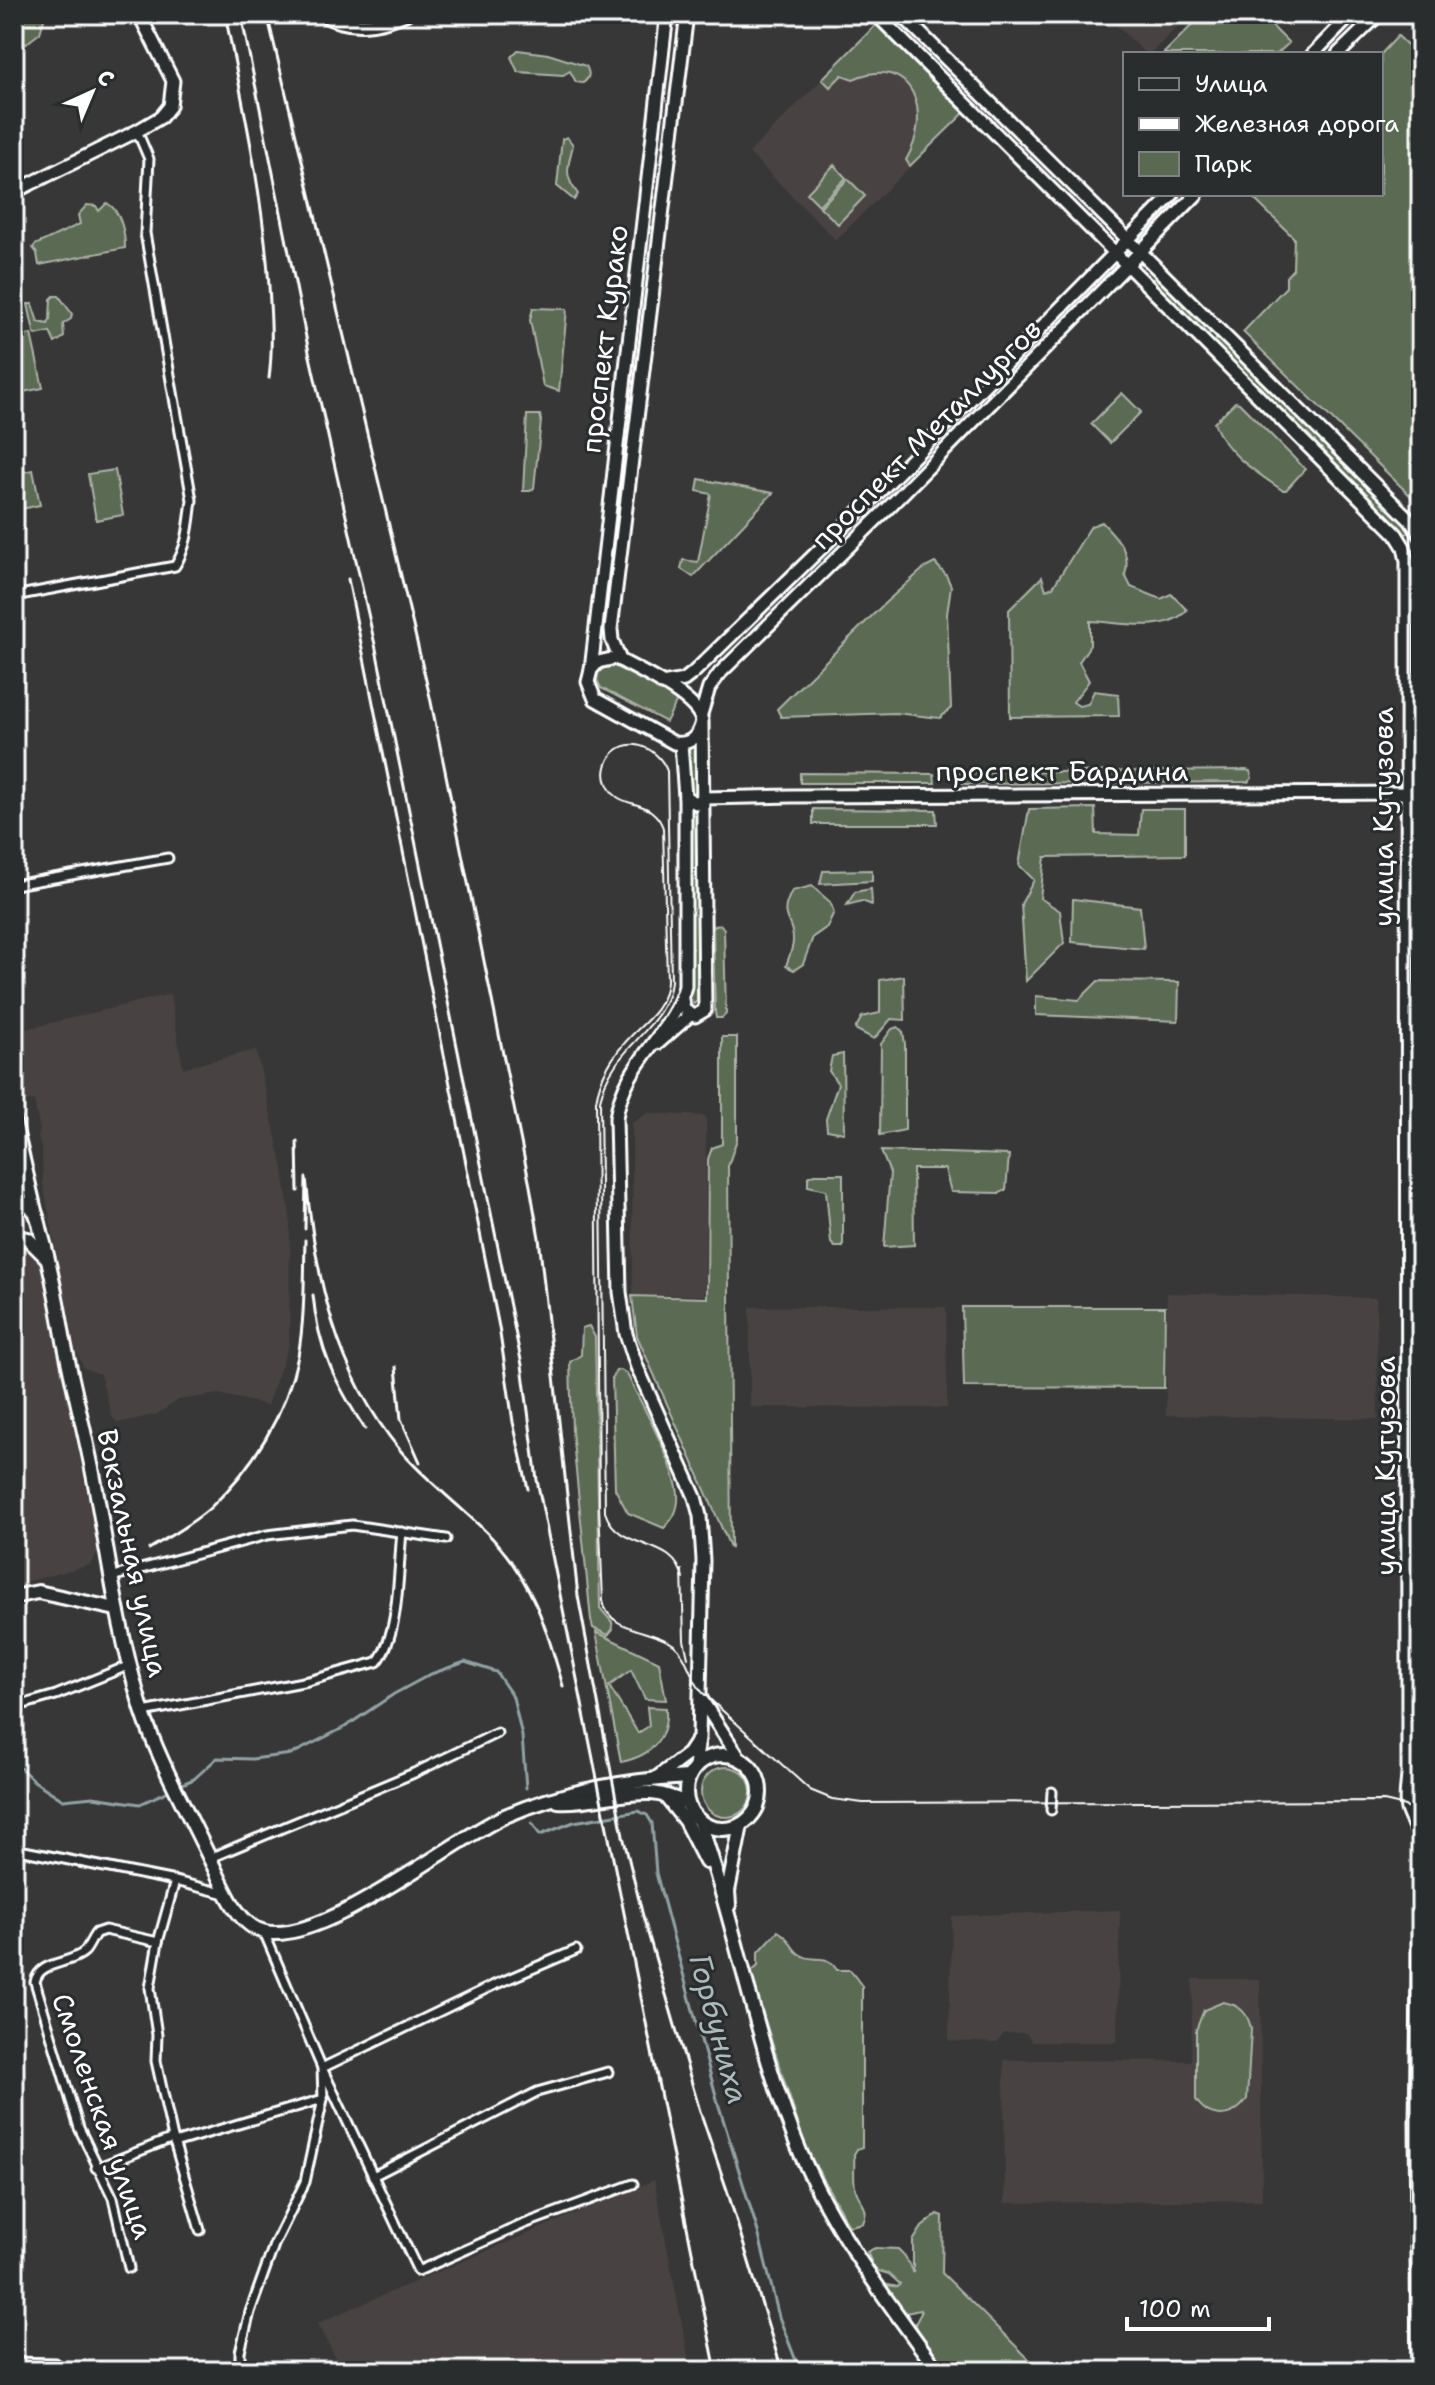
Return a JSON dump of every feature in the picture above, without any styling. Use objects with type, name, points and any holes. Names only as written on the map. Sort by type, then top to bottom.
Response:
[{"type":"main road","points":[[14,192],[137,131],[161,117],[170,106],[174,94],[173,81],[139,14]]},
{"type":"main road","points":[[321,14],[348,25],[386,22],[406,14]]},
{"type":"main road","name":"проспект Курако","points":[[591,670],[667,14]]},
{"type":"main road","name":"проспект Курако","points":[[620,660],[611,629],[687,14]]},
{"type":"main road","name":"улица Кутузова","points":[[876,14],[1401,541],[1407,561],[1415,1396],[1405,1806],[1420,1843]]},
{"type":"main road","points":[[901,14],[1410,520],[1421,536]]},
{"type":"main road","points":[[1315,52],[1352,14]]},
{"type":"main road","points":[[1340,52],[1379,14]]},
{"type":"main road","name":"проспект Металлургов","points":[[662,684],[675,684],[693,673],[876,495],[1171,196]]},
{"type":"main road","name":"проспект Металлургов","points":[[701,717],[709,688],[720,673],[890,506],[1195,196]]},
{"type":"main road","points":[[637,1063],[706,1004],[701,717],[690,702],[620,660],[607,658],[591,670],[588,682],[595,699],[674,743],[681,744],[695,738],[700,731],[701,717]]},
{"type":"main road","points":[[681,744],[685,797],[685,986],[682,999],[626,1081],[616,1118],[620,1292],[631,1351],[697,1505],[703,1560],[699,1738],[686,1785],[687,1803],[699,1821],[762,2036],[802,2155],[846,2236],[938,2371]]},
{"type":"main road","name":"проспект Бардина","points":[[685,797],[696,803],[704,798],[1421,793]]},
{"type":"main road","points":[[682,999],[685,1011],[696,1014]]},
{"type":"main road","name":"Вокзальная улица","points":[[14,1119],[49,1260],[97,1493],[109,1578],[143,1712],[180,1798],[228,1895],[243,1917],[264,1932]]},
{"type":"main road","points":[[14,1169],[18,1141]]},
{"type":"main road","points":[[14,1204],[28,1205],[36,1214]]},
{"type":"main road","points":[[14,1236],[28,1239],[49,1260]]},
{"type":"main road","points":[[14,1597],[38,1592],[116,1609]]},
{"type":"main road","points":[[699,1695],[740,1759],[753,1770],[760,1790],[755,1812],[741,1825],[719,1829],[699,1821]]},
{"type":"main road","points":[[656,1778],[688,1754],[699,1738]]},
{"type":"main road","points":[[264,1932],[289,1933],[318,1924],[505,1817],[551,1800],[576,1791],[692,1772],[705,1759],[716,1755],[740,1759]]},
{"type":"main road","points":[[551,1800],[579,1802],[648,1793],[664,1794],[687,1803]]},
{"type":"main road","points":[[664,1794],[685,1821],[720,1892]]},
{"type":"main road","name":"улица Кутузова","points":[[1418,2371],[1416,2120],[1421,1806]]},
{"type":"main road","points":[[730,1924],[728,1891],[741,1825]]},
{"type":"street","points":[[14,596],[175,566],[181,557],[188,531],[192,500],[145,233],[149,159],[137,131]]},
{"type":"street","points":[[14,885],[168,858]]},
{"type":"street","points":[[109,1578],[267,1535],[352,1525],[446,1539]]},
{"type":"street","points":[[143,1712],[308,1681],[377,1662],[388,1644],[402,1532]]},
{"type":"street","points":[[14,1707],[56,1695],[130,1665]]},
{"type":"street","points":[[210,1858],[414,1773],[497,1733]]},
{"type":"street","points":[[1051,1810],[1052,1792]]},
{"type":"street","points":[[14,1849],[175,1881],[228,1895]]},
{"type":"street","points":[[175,1881],[158,1942],[150,1988],[157,2035],[156,2061],[173,2140],[200,2230]]},
{"type":"street","name":"Смоленская улица","points":[[129,2268],[113,2198],[79,2128],[35,1982],[36,1975],[42,1969],[84,1952],[96,1933],[105,1930],[158,1942]]},
{"type":"street","name":"Вокзальная улица","points":[[264,1932],[322,2068],[418,2271],[524,2224],[633,2184]]},
{"type":"street","points":[[240,2371],[240,2352],[250,2312],[274,2245],[305,2182],[323,2099],[322,2068],[494,1985],[576,1950]]},
{"type":"street","points":[[373,2176],[537,2092],[608,2072]]},
{"type":"street","points":[[96,2168],[173,2140],[323,2099]]},
{"type":"street","points":[[14,2362],[55,2363],[64,2371]]},
{"type":"shaded area","points":[[1105,14],[1190,14],[1152,52],[1144,52]]},
{"type":"shaded area","points":[[876,25],[964,113],[836,240],[749,153]]},
{"type":"shaded area","points":[[170,994],[183,1068],[256,1050],[282,1164],[290,1217],[289,1345],[267,1405],[219,1394],[178,1400],[157,1414],[118,1423],[112,1417],[100,1374],[84,1368],[76,1351],[43,1183],[40,1130],[34,1100],[25,1102],[14,1032]]},
{"type":"shaded area","points":[[648,1113],[706,1116],[705,1295],[633,1295],[632,1123]]},
{"type":"shaded area","points":[[20,1241],[40,1258],[98,1551],[90,1565],[14,1585],[14,1243]]},
{"type":"shaded area","points":[[1167,1293],[1376,1298],[1378,1419],[1166,1415]]},
{"type":"shaded area","points":[[750,1307],[946,1307],[947,1408],[750,1407]]},
{"type":"shaded area","points":[[1120,1910],[1117,2042],[1032,2042],[1026,2033],[1004,2033],[997,2043],[949,2039],[952,1916]]},
{"type":"shaded area","points":[[1193,1979],[1260,1979],[1262,2200],[1005,2203],[1004,2060],[1191,2061]]},
{"type":"shaded area","points":[[654,2180],[691,2371],[342,2371],[318,2323]]},
{"type":"green space","points":[[26,14],[45,16],[40,33],[14,53],[14,23]]},
{"type":"green space","points":[[1203,14],[1260,14],[1289,43],[1279,52],[1165,52]]},
{"type":"green space","points":[[876,25],[964,113],[910,166],[906,160],[918,124],[917,107],[904,81],[891,74],[874,73],[853,79],[842,75],[830,87],[822,79]]},
{"type":"green space","points":[[1398,36],[1421,58],[1421,506],[1243,332],[1286,287],[1286,277],[1293,269],[1294,238],[1251,196],[1383,196],[1383,52]]},
{"type":"green space","points":[[518,50],[548,54],[586,66],[588,77],[583,83],[576,82],[570,71],[563,75],[518,72],[511,57]]},
{"type":"green space","points":[[567,137],[573,145],[568,171],[578,194],[574,200],[557,186],[562,139]]},
{"type":"green space","points":[[834,165],[846,178],[819,205],[807,193]]},
{"type":"green space","points":[[848,179],[865,196],[838,224],[820,207]]},
{"type":"green space","points":[[107,203],[119,217],[125,248],[39,265],[33,248],[35,245],[80,224],[78,215],[87,205],[96,206],[99,211]]},
{"type":"green space","points":[[1156,276],[1211,329],[1211,333],[1204,335],[1151,281]]},
{"type":"green space","points":[[54,296],[59,296],[72,314],[71,319],[63,324],[64,337],[55,343],[50,332],[36,335],[28,304],[32,304],[38,322],[48,324]]},
{"type":"green space","points":[[533,308],[567,309],[559,391],[543,386],[530,320]]},
{"type":"green space","points":[[31,334],[43,388],[18,393],[14,374],[14,338]]},
{"type":"green space","points":[[1216,338],[1221,339],[1411,527],[1411,533],[1404,534],[1215,345]]},
{"type":"green space","points":[[1122,393],[1141,412],[1110,443],[1091,424]]},
{"type":"green space","points":[[1235,402],[1305,469],[1286,490],[1243,461],[1219,434],[1214,423]]},
{"type":"green space","points":[[527,415],[540,415],[541,421],[534,488],[523,491]]},
{"type":"green space","points":[[33,470],[40,505],[17,510],[14,474]]},
{"type":"green space","points":[[115,470],[123,515],[96,520],[88,474]]},
{"type":"green space","points":[[699,479],[773,493],[693,577],[681,569],[683,560],[698,562],[711,494],[697,491]]},
{"type":"green space","points":[[1102,522],[1125,552],[1125,575],[1131,587],[1161,599],[1171,594],[1187,610],[1167,622],[1155,624],[1090,621],[1090,645],[1079,662],[1089,681],[1073,702],[1079,706],[1088,704],[1094,691],[1118,694],[1119,716],[1010,717],[1009,610],[1042,577],[1046,590],[1053,587],[1091,526]]},
{"type":"green space","points":[[1414,550],[1420,551],[1421,758],[1414,758]]},
{"type":"green space","points":[[935,563],[951,586],[947,614],[951,708],[940,718],[895,713],[781,717],[777,709],[885,603],[923,569]]},
{"type":"green space","points":[[614,666],[678,699],[666,722],[601,688],[598,673]]},
{"type":"green space","points":[[694,743],[697,748],[698,790],[693,793],[690,790],[689,747]]},
{"type":"green space","points":[[1250,771],[1252,778],[1248,782],[965,784],[957,780],[960,773]]},
{"type":"green space","points":[[800,773],[934,774],[935,783],[800,783]]},
{"type":"green space","points":[[1095,808],[1096,834],[1139,835],[1141,809],[1185,809],[1185,855],[1045,857],[1040,898],[1060,911],[1064,943],[1026,981],[1021,904],[1034,880],[1019,865],[1029,809]]},
{"type":"green space","points":[[813,809],[936,810],[937,824],[813,824]]},
{"type":"green space","points":[[693,810],[698,814],[697,1000],[694,1004],[690,1000],[689,814]]},
{"type":"green space","points":[[1411,830],[1417,830],[1418,970],[1411,911]]},
{"type":"green space","points":[[872,870],[872,881],[820,884],[823,871]]},
{"type":"green space","points":[[812,886],[830,902],[834,912],[827,927],[813,937],[803,964],[794,970],[786,966],[793,941],[786,914],[787,901],[792,891]]},
{"type":"green space","points":[[871,889],[872,905],[862,901],[847,905],[855,892]]},
{"type":"green space","points":[[1073,899],[1140,907],[1144,949],[1072,942]]},
{"type":"green space","points":[[721,925],[724,929],[726,1014],[716,1018],[713,929]]},
{"type":"green space","points":[[904,976],[905,1020],[891,1019],[874,1039],[855,1029],[862,1017],[880,1013],[880,980]]},
{"type":"green space","points":[[1416,979],[1420,982],[1420,1144],[1412,1147],[1412,981]]},
{"type":"green space","points":[[1098,981],[1179,982],[1178,1021],[1036,1015],[1036,996],[1079,1000]]},
{"type":"green space","points":[[898,1027],[903,1032],[905,1044],[905,1130],[880,1135],[881,1044],[892,1029]]},
{"type":"green space","points":[[722,1037],[737,1037],[737,1139],[728,1166],[731,1549],[637,1336],[632,1296],[707,1298],[708,1159],[712,1148],[722,1144]]},
{"type":"green space","points":[[843,1054],[844,1133],[827,1130],[826,1119],[838,1084],[829,1071],[832,1056]]},
{"type":"green space","points":[[881,1151],[1009,1155],[1006,1190],[1000,1193],[951,1192],[945,1169],[913,1169],[914,1245],[884,1247],[890,1173]]},
{"type":"green space","points":[[1412,1157],[1416,1159],[1415,1193],[1421,1220],[1418,1387],[1411,1327]]},
{"type":"green space","points":[[843,1174],[843,1247],[835,1247],[831,1243],[826,1190],[808,1186],[808,1177]]},
{"type":"green space","points":[[962,1307],[1165,1307],[1164,1388],[964,1387]]},
{"type":"green space","points":[[589,1326],[595,1337],[600,1608],[612,1622],[613,1629],[608,1635],[593,1628],[591,1620],[572,1431],[570,1362],[581,1355],[582,1328]]},
{"type":"green space","points":[[621,1370],[627,1374],[673,1473],[678,1501],[674,1516],[664,1528],[628,1513],[615,1489],[612,1377]]},
{"type":"green space","points":[[1414,1413],[1421,1415],[1420,1770],[1416,1769],[1417,1712],[1414,1692]]},
{"type":"green space","points":[[596,1632],[659,1662],[666,1700],[645,1699],[631,1670],[609,1686],[638,1733],[649,1726],[647,1707],[666,1708],[664,1729],[656,1744],[641,1755],[621,1762]]},
{"type":"green space","points":[[726,1767],[744,1774],[751,1792],[744,1810],[726,1817],[708,1810],[701,1792],[708,1774]]},
{"type":"green space","points":[[778,1931],[801,1955],[824,1959],[837,1970],[850,1970],[862,1986],[862,2147],[854,2154],[854,2183],[865,2208],[863,2223],[849,2226],[806,2148],[751,1977],[751,1972],[758,1966],[758,1953]]},
{"type":"green space","points":[[1223,2002],[1242,2011],[1251,2029],[1247,2099],[1235,2111],[1221,2115],[1208,2111],[1196,2100],[1196,2030],[1204,2010]]},
{"type":"green space","points":[[938,2214],[943,2216],[942,2273],[1041,2371],[944,2371],[926,2347],[915,2324],[920,2310],[902,2314],[889,2295],[888,2285],[898,2287],[900,2284],[889,2274],[875,2270],[867,2252],[875,2248],[898,2249],[913,2273],[913,2241],[922,2227]]},
{"type":"waterway","name":"Горбуниха","points":[[180,1785],[194,1779],[217,1758],[252,1759],[292,1754],[345,1727],[431,1674],[465,1662],[496,1672],[513,1697],[522,1736],[526,1788]]},
{"type":"waterway","name":"Горбуниха","points":[[14,1762],[34,1781],[63,1800],[93,1797],[140,1804],[173,1789]]},
{"type":"waterway","name":"Горбуниха","points":[[532,1823],[540,1835],[574,1822],[638,1811],[647,1815],[652,1823],[656,1873],[718,2103],[758,2232],[779,2317],[800,2371]]},
{"type":"tram line","points":[[683,1579],[678,1565],[669,1556],[622,1534],[612,1525],[605,1512],[600,1101],[615,1066],[660,1012],[671,981],[667,771],[663,762],[649,749],[632,745],[615,751],[609,759],[605,777],[615,796],[652,812],[663,828],[667,981],[656,1011],[626,1041],[609,1064],[596,1101],[599,1506],[603,1601],[607,1611],[622,1624],[674,1645],[683,1655],[703,1693],[810,1790],[832,1799],[863,1803],[1384,1801],[1405,1806],[1421,1821]]},
{"type":"tram line","points":[[682,1570],[684,1640],[688,1658]]},
{"type":"railway","points":[[225,14],[262,217],[271,321],[269,378]]},
{"type":"railway","points":[[241,14],[309,352],[376,649],[522,1365],[537,1480],[716,2371]]},
{"type":"railway","points":[[267,14],[430,697],[530,1186],[539,1238],[578,1596],[623,1836],[700,2111],[782,2371]]},
{"type":"railway","points":[[348,579],[499,1327],[513,1422],[528,1489]]},
{"type":"railway","points":[[297,1141],[298,1191]]},
{"type":"railway","points":[[305,1229],[306,1178],[323,1287],[332,1322],[360,1389],[400,1450],[493,1539],[519,1573],[545,1626],[563,1686]]},
{"type":"railway","points":[[149,1549],[196,1519],[226,1492],[254,1457],[276,1419],[298,1356],[303,1313],[305,1240]]},
{"type":"railway","points":[[313,1295],[319,1333],[330,1366],[365,1429]]},
{"type":"railway","points":[[396,1367],[401,1419],[420,1462]]}]
